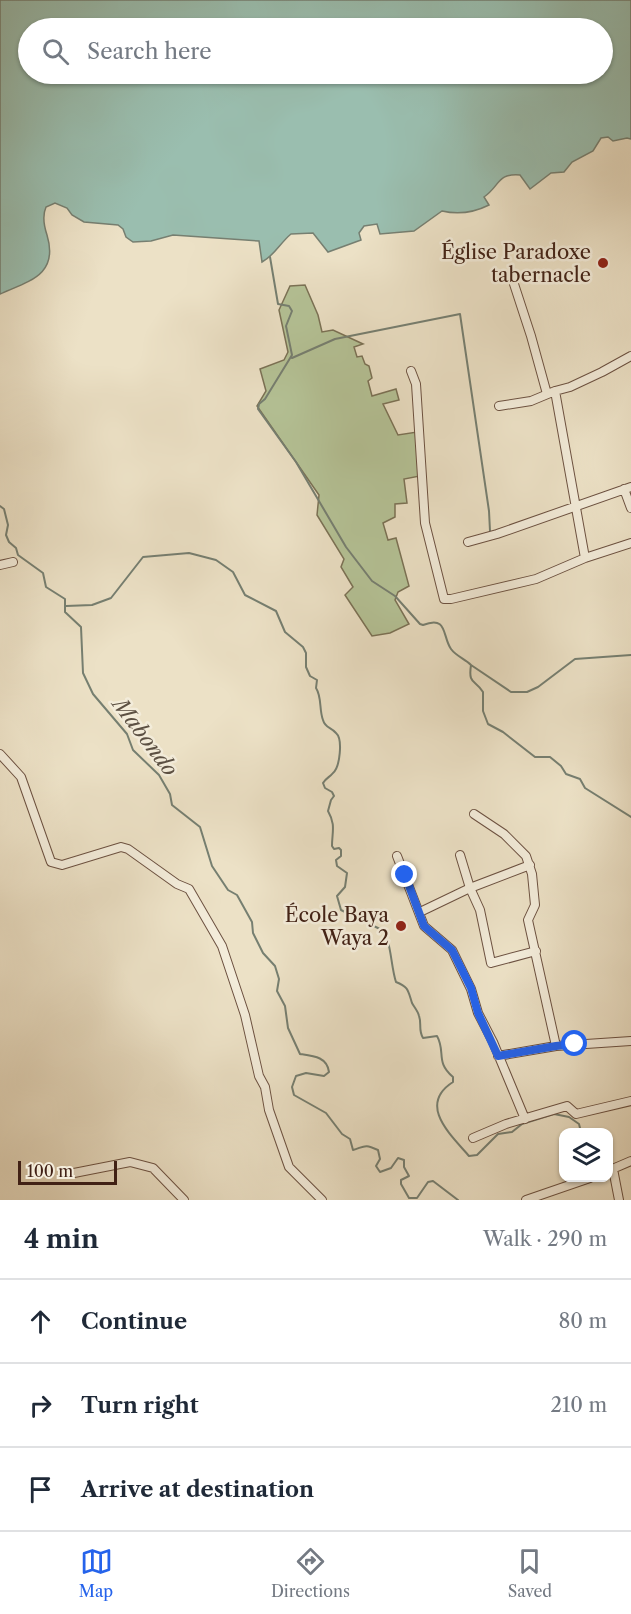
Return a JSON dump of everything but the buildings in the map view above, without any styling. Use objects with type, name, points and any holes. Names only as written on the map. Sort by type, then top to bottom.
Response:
[{"type":"street","points":[[514,284],[547,394]]},
{"type":"street","points":[[498,406],[531,401],[570,387],[631,356]]},
{"type":"street","points":[[411,371],[416,384],[425,523],[444,599],[536,579],[585,558],[631,543]]},
{"type":"street","points":[[555,391],[585,558]]},
{"type":"street","points":[[468,542],[628,488],[631,508]]},
{"type":"street","points":[[0,565],[13,562]]},
{"type":"street","points":[[0,754],[21,777],[51,862],[62,865],[121,847],[128,849],[177,884],[189,889],[222,946],[245,1015],[259,1076],[266,1087],[269,1110],[289,1167],[322,1200]]},
{"type":"street","points":[[474,814],[504,834],[526,856],[530,865],[535,904],[528,920],[556,1046]]},
{"type":"street","points":[[460,855],[470,888],[480,910],[491,963],[536,951]]},
{"type":"street","points":[[397,856],[424,926],[452,950],[471,988],[478,1013],[525,1119]]},
{"type":"street","points":[[420,912],[470,888],[530,865]]},
{"type":"street","points":[[498,1056],[556,1046],[631,1041]]},
{"type":"street","points":[[472,1138],[506,1124],[567,1106],[576,1114],[631,1101]]},
{"type":"street","points":[[613,1169],[631,1161]]},
{"type":"street","points":[[74,1173],[130,1162],[153,1168],[184,1200]]},
{"type":"street","points":[[613,1178],[619,1200]]},
{"type":"street","points":[[526,1200],[578,1182]]},
{"type":"shaded area","points":[[0,0],[631,0],[631,139],[613,141],[608,137],[601,138],[593,151],[572,162],[564,172],[551,173],[530,189],[520,175],[507,176],[484,197],[489,205],[483,208],[460,213],[442,211],[414,231],[380,234],[377,224],[364,226],[359,233],[361,240],[328,252],[313,233],[291,234],[262,262],[259,241],[173,235],[151,241],[133,242],[126,237],[123,229],[118,225],[84,222],[72,215],[67,208],[55,203],[46,207],[44,214],[44,225],[50,248],[49,259],[39,275],[0,294]]},
{"type":"shaded area","points":[[305,285],[318,315],[322,332],[333,330],[363,344],[354,347],[357,357],[362,356],[365,364],[369,366],[372,378],[368,381],[372,396],[396,389],[399,400],[383,404],[398,435],[417,432],[420,476],[404,479],[407,503],[395,504],[395,517],[383,523],[388,540],[396,538],[409,586],[398,592],[395,600],[409,624],[390,633],[372,636],[345,595],[353,587],[341,567],[344,559],[317,515],[319,495],[257,406],[266,391],[260,369],[284,360],[288,352],[279,310],[290,286]]},
{"type":"waterway","points":[[270,257],[278,304],[289,306],[292,311],[286,326],[292,355],[265,399],[259,404],[258,409],[296,462],[346,547],[372,581],[395,596],[420,624],[437,623],[443,628],[451,649],[471,665],[471,679],[483,692],[483,711],[488,724],[503,732],[535,757],[550,757],[561,766],[566,774],[580,779],[585,788],[631,817]]},
{"type":"waterway","points":[[292,358],[335,339],[460,314],[490,531]]},
{"type":"waterway","name":"Mabondo","points":[[0,506],[4,509],[8,525],[6,535],[9,542],[16,548],[18,555],[43,573],[46,587],[65,599],[65,612],[81,627],[83,673],[93,694],[127,734],[133,750],[159,775],[170,794],[172,805],[200,827],[212,866],[228,890],[237,895],[252,922],[253,933],[263,953],[275,966],[279,979],[277,991],[285,1006],[288,1028],[300,1054],[319,1058],[328,1067],[329,1072],[324,1076],[306,1073],[296,1076],[292,1087],[294,1095],[326,1113],[342,1134],[350,1139],[353,1150],[365,1146],[378,1150],[380,1159],[376,1166],[380,1172],[391,1168],[398,1158],[404,1160],[404,1167],[409,1176],[401,1180],[401,1184],[409,1198],[417,1198],[428,1182],[433,1181],[458,1200]]},
{"type":"waterway","points":[[66,606],[92,605],[111,598],[143,557],[189,553],[216,560],[233,572],[245,595],[276,611],[285,632],[303,647],[306,653],[306,667],[310,676],[317,680],[316,688],[324,723],[338,736],[340,753],[337,765],[323,783],[334,796],[328,811],[333,825],[332,846],[334,849],[341,850],[341,856],[336,860],[337,866],[347,873],[345,887],[337,896],[341,910],[384,931],[396,982],[409,992],[420,1019],[423,1038],[437,1036],[440,1042],[442,1062],[453,1077],[453,1082],[443,1091],[438,1100],[437,1110],[441,1120],[469,1156],[477,1155],[498,1134],[512,1132],[522,1124],[554,1114],[569,1117],[579,1124],[580,1128]]},
{"type":"waterway","points":[[471,665],[511,692],[527,692],[538,687],[575,659],[631,655]]},
{"type":"place","name":"Église Paradoxe tabernacle","points":[[603,263]]},
{"type":"place","name":"École Baya Waya 2","points":[[401,926]]},
{"type":"route","points":[[405,875],[424,926],[452,950],[471,988],[478,1013],[498,1056],[575,1044]]}]
